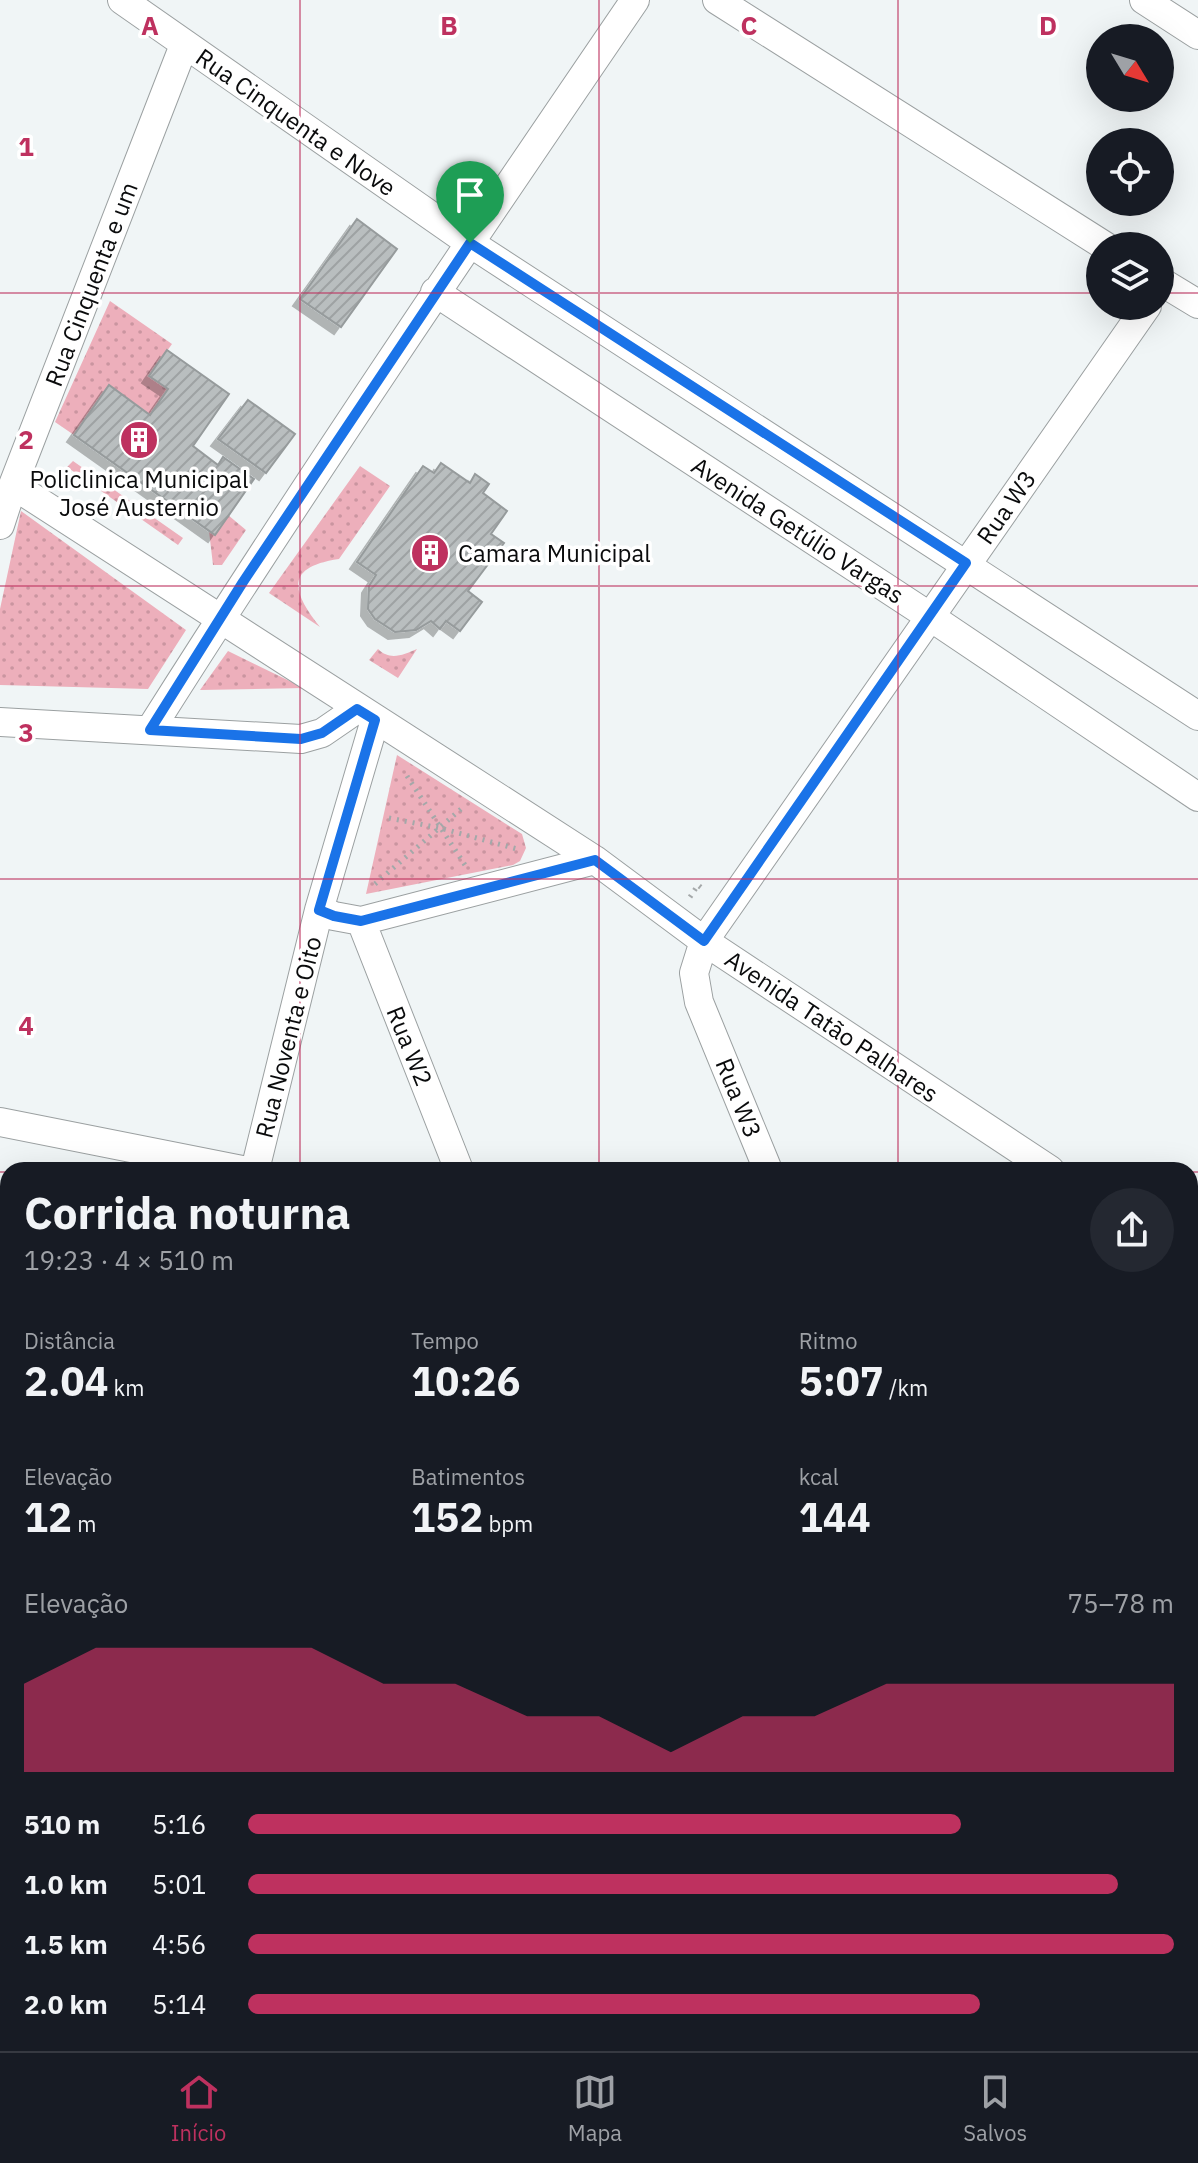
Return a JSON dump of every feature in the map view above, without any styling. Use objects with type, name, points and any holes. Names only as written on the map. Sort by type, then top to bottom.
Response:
[{"type":"street","name":"Rua Cinquenta e Nove","points":[[122,0],[156,11],[184,45],[470,243]]},
{"type":"street","points":[[150,730],[435,292],[635,0]]},
{"type":"street","points":[[717,0],[1086,234]]},
{"type":"street","points":[[1144,0],[1198,35]]},
{"type":"street","name":"Rua Cinquenta e um","points":[[1,520],[184,45]]},
{"type":"street","points":[[470,243],[1198,716]]},
{"type":"street","points":[[1174,291],[1198,304]]},
{"type":"street","name":"Avenida Getúlio Vargas","points":[[435,292],[929,616],[1198,797]]},
{"type":"street","name":"Rua W3","points":[[765,1162],[699,1002],[694,973],[704,941],[1137,320]]},
{"type":"street","name":"Avenida Tatão Palhares","points":[[13,485],[595,860],[704,941],[1038,1162]]},
{"type":"street","points":[[0,722],[301,739],[366,714]]},
{"type":"street","name":"Rua Noventa e Oito","points":[[257,1162],[366,714]]},
{"type":"street","points":[[319,910],[361,921],[595,860]]},
{"type":"street","name":"Rua W2","points":[[361,921],[456,1162]]},
{"type":"street","points":[[0,1122],[202,1162]]},
{"type":"path","points":[[401,766],[467,869]]},
{"type":"path","points":[[372,887],[465,806]]},
{"type":"path","points":[[389,818],[440,828],[521,851]]},
{"type":"shaded area","points":[[110,301],[172,344],[149,376],[168,389],[150,415],[109,386],[74,435],[55,422]]},
{"type":"shaded area","points":[[73,461],[183,538],[178,545],[67,467]]},
{"type":"shaded area","points":[[360,466],[390,486],[339,559],[309,568],[301,575],[298,583],[303,603],[320,627],[269,593]]},
{"type":"shaded area","points":[[21,511],[186,630],[148,689],[0,685],[0,609]]},
{"type":"shaded area","points":[[228,515],[246,530],[222,565],[213,565],[209,531]]},
{"type":"shaded area","points":[[378,649],[392,656],[417,649],[398,678],[369,660]]},
{"type":"shaded area","points":[[228,651],[304,688],[200,690]]},
{"type":"shaded area","points":[[397,755],[522,834],[526,848],[520,861],[513,865],[366,894]]},
{"type":"building","points":[[357,219],[397,249],[341,327],[300,299]]},
{"type":"building","name":"Policlinica Municipal José Austernio","points":[[167,350],[229,394],[193,446],[218,465],[223,457],[254,479],[215,535],[74,435],[109,385],[150,415],[168,389],[149,376]]},
{"type":"building","points":[[248,400],[295,434],[266,473],[218,439]]},
{"type":"building","name":"Camara Municipal","points":[[441,463],[470,483],[475,474],[489,484],[483,493],[507,511],[491,534],[504,543],[468,591],[482,602],[460,631],[446,621],[440,629],[431,621],[416,630],[395,632],[375,619],[368,609],[369,586],[376,575],[357,562],[423,466],[434,473]]},
{"type":"place","name":"Policlinica Municipal José Austernio","points":[[139,440]]},
{"type":"place","name":"Camara Municipal","points":[[430,553]]},
{"type":"route","points":[[470,243],[966,563],[704,941],[595,860],[361,921],[334,916],[319,910],[375,720],[357,709],[322,733],[301,739],[150,730],[243,582],[470,243]]}]
